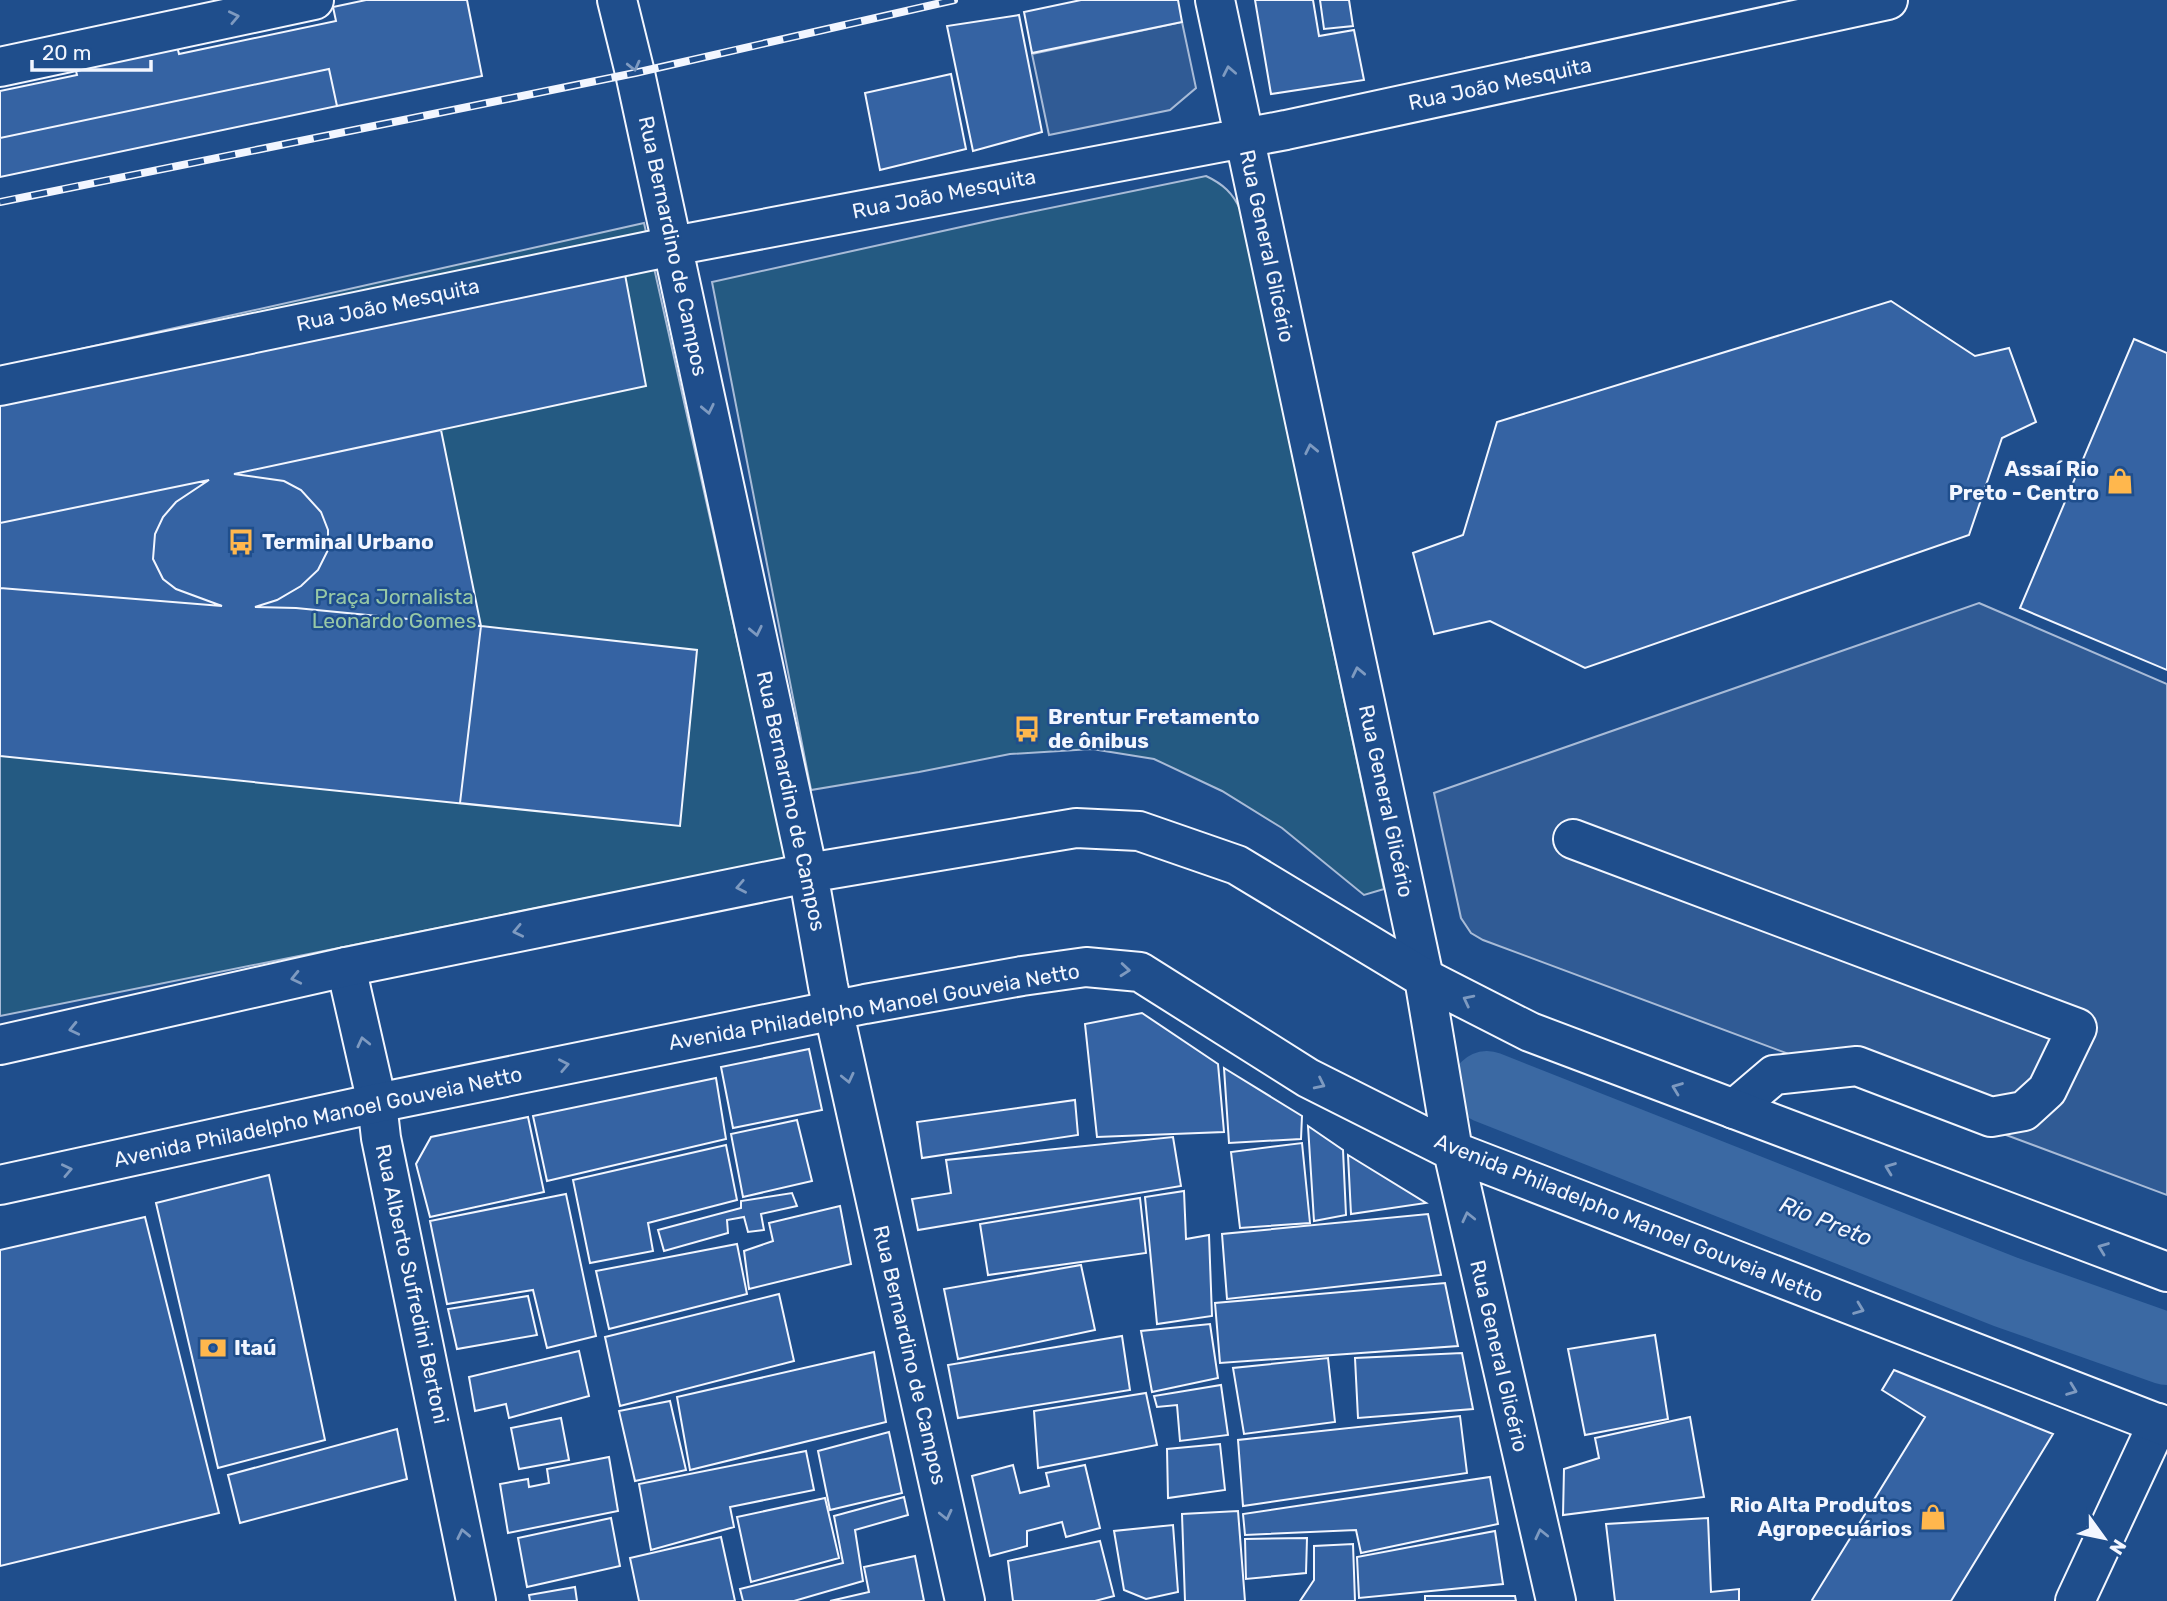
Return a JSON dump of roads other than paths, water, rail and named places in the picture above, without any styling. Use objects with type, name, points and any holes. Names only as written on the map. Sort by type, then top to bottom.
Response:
[{"type":"main road","points":[[0,67],[314,0]]},
{"type":"main road","name":"Rua Bernardino de Campos","points":[[617,0],[673,246],[810,888],[831,999],[965,1601]]},
{"type":"main road","name":"Rua General Glicério","points":[[1215,0],[1426,989],[1451,1135],[1556,1601]]},
{"type":"main road","name":"Rua João Mesquita","points":[[0,386],[673,246],[1286,130],[1888,0]]},
{"type":"main road","points":[[0,1045],[349,983],[810,888],[1076,828],[1139,831],[1237,866],[1426,989],[1530,1032],[2167,1272]]},
{"type":"main road","points":[[1573,839],[2077,1028],[2047,1090],[2024,1111],[1991,1116],[1857,1066],[1774,1075],[1734,1109]]},
{"type":"main road","name":"Avenida Philadelpho Manoel Gouveia Netto","points":[[0,1185],[375,1094],[831,999],[1086,967],[1140,972],[1308,1079],[2162,1425]]},
{"type":"main road","name":"Rua Alberto Sufredini Bertoni","points":[[349,983],[375,1094],[387,1165],[476,1601]]},
{"type":"main road","points":[[2075,1601],[2162,1425]]},
{"type":"waterway","name":"Rio Preto","points":[[1487,1087],[2006,1292],[2167,1349]]},
{"type":"railway","points":[[0,202],[635,73],[954,0]]},
{"type":"place","name":"Assaí Rio Preto - Centro","points":[[2120,481]]},
{"type":"place","name":"Terminal Urbano","points":[[241,542]]},
{"type":"place","name":"Brentur Fretamento de ônibus","points":[[1027,729]]},
{"type":"place","name":"Itaú","points":[[213,1348]]},
{"type":"place","name":"Rio Alta Produtos Agropecuários","points":[[1933,1517]]},
{"type":"park label","name":"Praça Jornalista Leonardo Gomes","points":[[394,609]]}]
